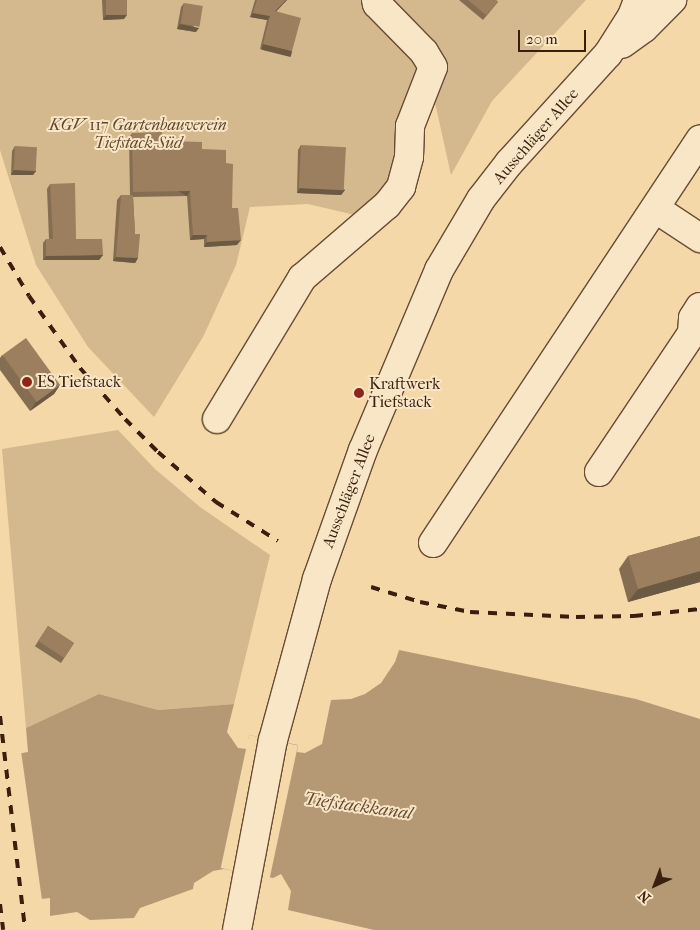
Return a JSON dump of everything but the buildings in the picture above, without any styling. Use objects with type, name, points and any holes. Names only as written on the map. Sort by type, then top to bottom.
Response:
[{"type":"street","points":[[217,419],[302,278],[382,209],[401,187],[409,157],[410,126],[433,67],[424,52],[376,0]]},
{"type":"street","name":"Ausschläger Allee","points":[[237,930],[273,740],[316,579],[363,450],[439,270],[481,200],[509,163],[608,54],[632,16],[638,0]]},
{"type":"street","name":"Ausschläger Allee","points":[[608,54],[644,28],[672,0]]},
{"type":"street","points":[[434,543],[656,209],[700,139]]},
{"type":"street","points":[[656,209],[700,238]]},
{"type":"street","points":[[599,472],[692,333],[692,318],[700,307]]},
{"type":"green space","name":"KGV 117 Gartenbauverein Tiefstack-Süd","points":[[0,0],[586,0],[492,101],[451,175],[436,107],[428,85],[409,157],[372,219],[308,204],[250,207],[236,265],[203,337],[154,417],[88,347],[36,265],[0,150]]},
{"type":"green space","points":[[118,430],[155,469],[200,507],[270,555],[234,704],[158,710],[99,694],[26,728],[2,449]]},
{"type":"water","name":"Tiefstackkanal","points":[[399,650],[636,699],[700,719],[700,930],[374,930],[288,910],[291,891],[281,874],[273,878],[224,869],[213,871],[194,883],[193,889],[140,908],[134,918],[90,920],[77,912],[50,916],[50,898],[0,904],[0,757],[28,752],[26,728],[99,694],[158,710],[234,704],[227,732],[238,748],[247,749],[249,735],[298,745],[297,752],[305,753],[322,744],[331,700],[351,699],[365,694],[381,683],[395,662]]},
{"type":"pier","points":[[249,735],[298,745],[270,878],[221,868]]},
{"type":"pier","points":[[21,751],[42,900],[0,907],[0,754]]},
{"type":"railway","points":[[0,247],[29,296],[80,368],[125,419],[158,452],[216,502],[278,541]]},
{"type":"railway","points":[[371,587],[420,602],[470,612],[576,617],[634,616],[700,609]]},
{"type":"railway","points":[[0,716],[25,930]]},
{"type":"railway","points":[[0,904],[3,930]]},
{"type":"place","name":"ES Tiefstack","points":[[27,382]]},
{"type":"place","name":"Kraftwerk Tiefstack","points":[[359,393]]}]
